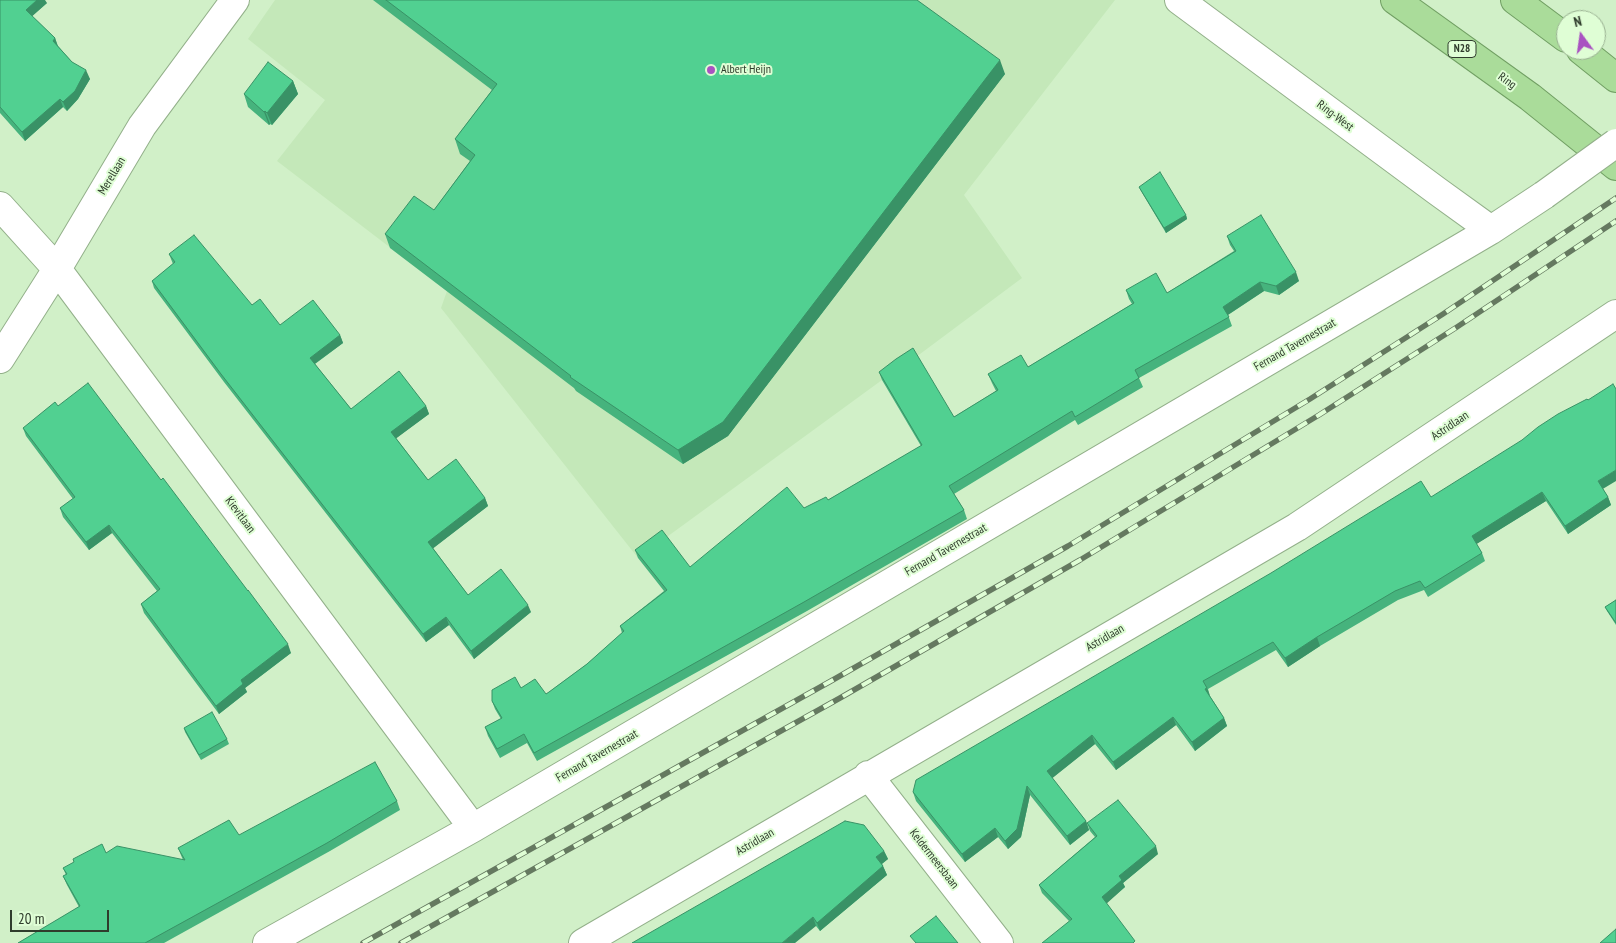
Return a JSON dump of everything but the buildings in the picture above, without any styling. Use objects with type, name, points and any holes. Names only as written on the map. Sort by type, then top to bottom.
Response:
[{"type":"highway","name":"Ring","points":[[1395,0],[1530,97],[1616,166]]},
{"type":"highway","points":[[1515,0],[1556,31]]},
{"type":"highway","points":[[1594,60],[1616,78]]},
{"type":"street","name":"Merellaan","points":[[0,359],[57,269],[142,126],[235,0]]},
{"type":"street","name":"Ring-West","points":[[1180,0],[1491,230]]},
{"type":"street","name":"Fernand Tavernestraat","points":[[267,943],[473,828],[1491,230],[1544,195],[1616,143]]},
{"type":"street","name":"Kievitlaan","points":[[0,206],[57,269],[473,828]]},
{"type":"street","name":"Astridlaan","points":[[583,943],[868,775],[1297,527],[1614,318]]},
{"type":"street","name":"Keldermeersbaan","points":[[868,775],[999,943]]},
{"type":"shaded area","points":[[275,0],[1115,0],[964,195],[1022,278],[638,558],[441,308],[447,291],[277,161],[325,100],[248,39]]},
{"type":"railway","points":[[363,943],[1068,546],[1310,399],[1443,314],[1616,198]]},
{"type":"railway","points":[[401,943],[840,698],[1080,560],[1319,415],[1457,327],[1616,221]]},
{"type":"place","name":"Albert Heijn","points":[[711,70]]}]
